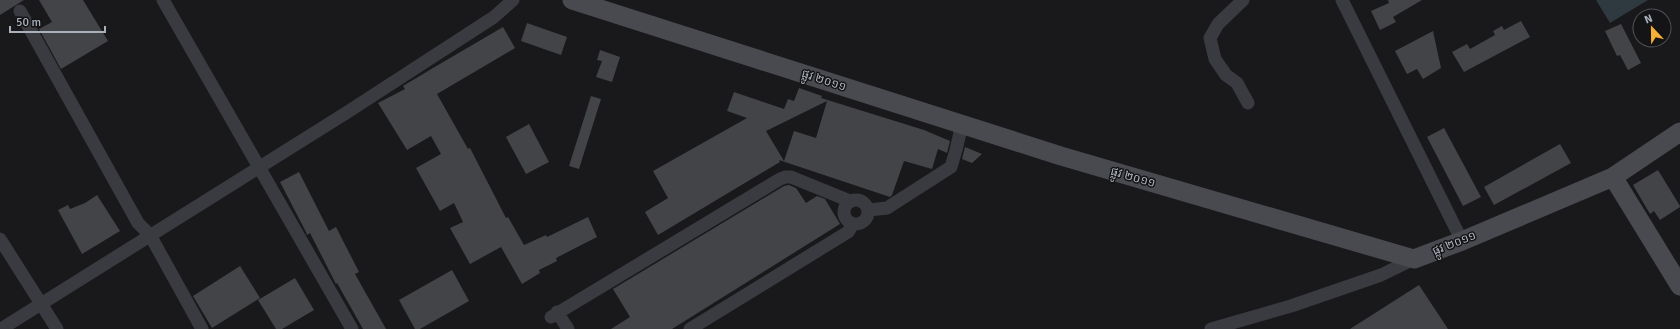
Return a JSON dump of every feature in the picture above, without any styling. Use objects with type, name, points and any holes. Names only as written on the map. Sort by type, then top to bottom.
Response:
[{"type":"main road","name":"ផ្លូវ ២០១១","points":[[572,0],[1061,156],[1414,259],[1462,241],[1613,177],[1680,132]]},
{"type":"main road","points":[[1613,177],[1680,286]]},
{"type":"street","points":[[163,0],[352,329]]},
{"type":"street","points":[[1,329],[487,22],[513,0]]},
{"type":"street","points":[[1243,0],[1218,24],[1210,38],[1214,59],[1226,75],[1237,83],[1248,103]]},
{"type":"street","points":[[1342,0],[1462,241]]},
{"type":"street","points":[[20,11],[138,223],[150,235],[202,329]]},
{"type":"street","points":[[869,210],[887,208],[951,167],[962,124]]},
{"type":"street","points":[[568,329],[554,314],[780,178],[791,177],[850,202]]},
{"type":"street","points":[[854,200],[862,201],[869,210],[869,215],[861,224],[853,224],[846,219],[844,212],[845,208],[850,202],[854,200]]},
{"type":"street","points":[[690,329],[848,232],[853,224]]},
{"type":"street","points":[[0,239],[28,286],[42,303],[57,329]]},
{"type":"street","points":[[1211,329],[1233,327],[1381,275],[1414,259]]},
{"type":"shaded area","points":[[1596,0],[1648,0],[1635,8],[1632,8],[1632,10],[1610,23]]},
{"type":"building","points":[[0,0],[24,0],[0,15]]},
{"type":"building","points":[[39,0],[83,0],[108,41],[61,69],[39,29],[52,22]]},
{"type":"building","points":[[1388,0],[1422,0],[1393,17],[1396,22],[1380,30],[1371,11],[1389,3]]},
{"type":"building","points":[[1521,21],[1530,37],[1464,72],[1452,52],[1467,44],[1470,49],[1495,35],[1493,31],[1502,26],[1504,30]]},
{"type":"building","points":[[527,23],[567,37],[561,55],[521,41]]},
{"type":"building","points":[[1621,24],[1641,63],[1628,70],[1620,55],[1617,56],[1605,31]]},
{"type":"building","points":[[503,27],[515,48],[437,94],[468,149],[470,148],[506,218],[508,217],[524,245],[546,235],[547,237],[588,217],[597,237],[556,258],[557,261],[539,270],[540,273],[522,284],[501,247],[470,264],[450,228],[463,222],[454,203],[440,211],[416,168],[441,154],[431,136],[407,150],[378,103],[405,89],[403,86]]},
{"type":"building","points":[[1433,31],[1441,68],[1423,79],[1417,69],[1407,74],[1395,51]]},
{"type":"building","points":[[600,50],[620,57],[612,82],[596,77],[602,61],[597,60]]},
{"type":"building","points":[[799,88],[822,96],[821,98],[924,130],[950,141],[947,153],[938,149],[932,169],[904,161],[890,197],[779,160],[780,162],[658,235],[645,212],[668,198],[653,171],[747,118],[727,111],[734,92],[784,109],[788,99],[794,101]],"holes":[[[827,101],[816,138],[794,131],[784,161],[766,131]]]},
{"type":"building","points":[[591,96],[601,99],[579,169],[569,166]]},
{"type":"building","points":[[529,124],[549,162],[526,174],[506,137]]},
{"type":"building","points":[[1444,128],[1481,197],[1463,206],[1427,137]]},
{"type":"building","points":[[1560,144],[1571,163],[1494,205],[1484,187]]},
{"type":"building","points":[[965,147],[982,154],[972,163],[962,159]]},
{"type":"building","points":[[1658,170],[1680,206],[1660,220],[1654,211],[1650,214],[1633,185]]},
{"type":"building","points":[[299,172],[329,231],[336,227],[359,272],[355,274],[386,329],[363,329],[337,283],[336,284],[310,233],[307,235],[280,182]]},
{"type":"building","points":[[789,185],[796,188],[806,203],[817,196],[825,199],[840,224],[672,329],[611,329],[630,317],[613,289],[784,186]]},
{"type":"building","points":[[97,195],[120,231],[82,254],[58,210],[68,205],[70,209],[85,203]]},
{"type":"building","points":[[240,266],[260,298],[212,328],[193,296]]},
{"type":"building","points":[[452,270],[469,301],[420,329],[415,329],[399,300]]},
{"type":"building","points":[[295,278],[314,310],[282,329],[276,329],[258,300]]},
{"type":"building","points":[[1419,285],[1448,329],[1350,329]]}]
